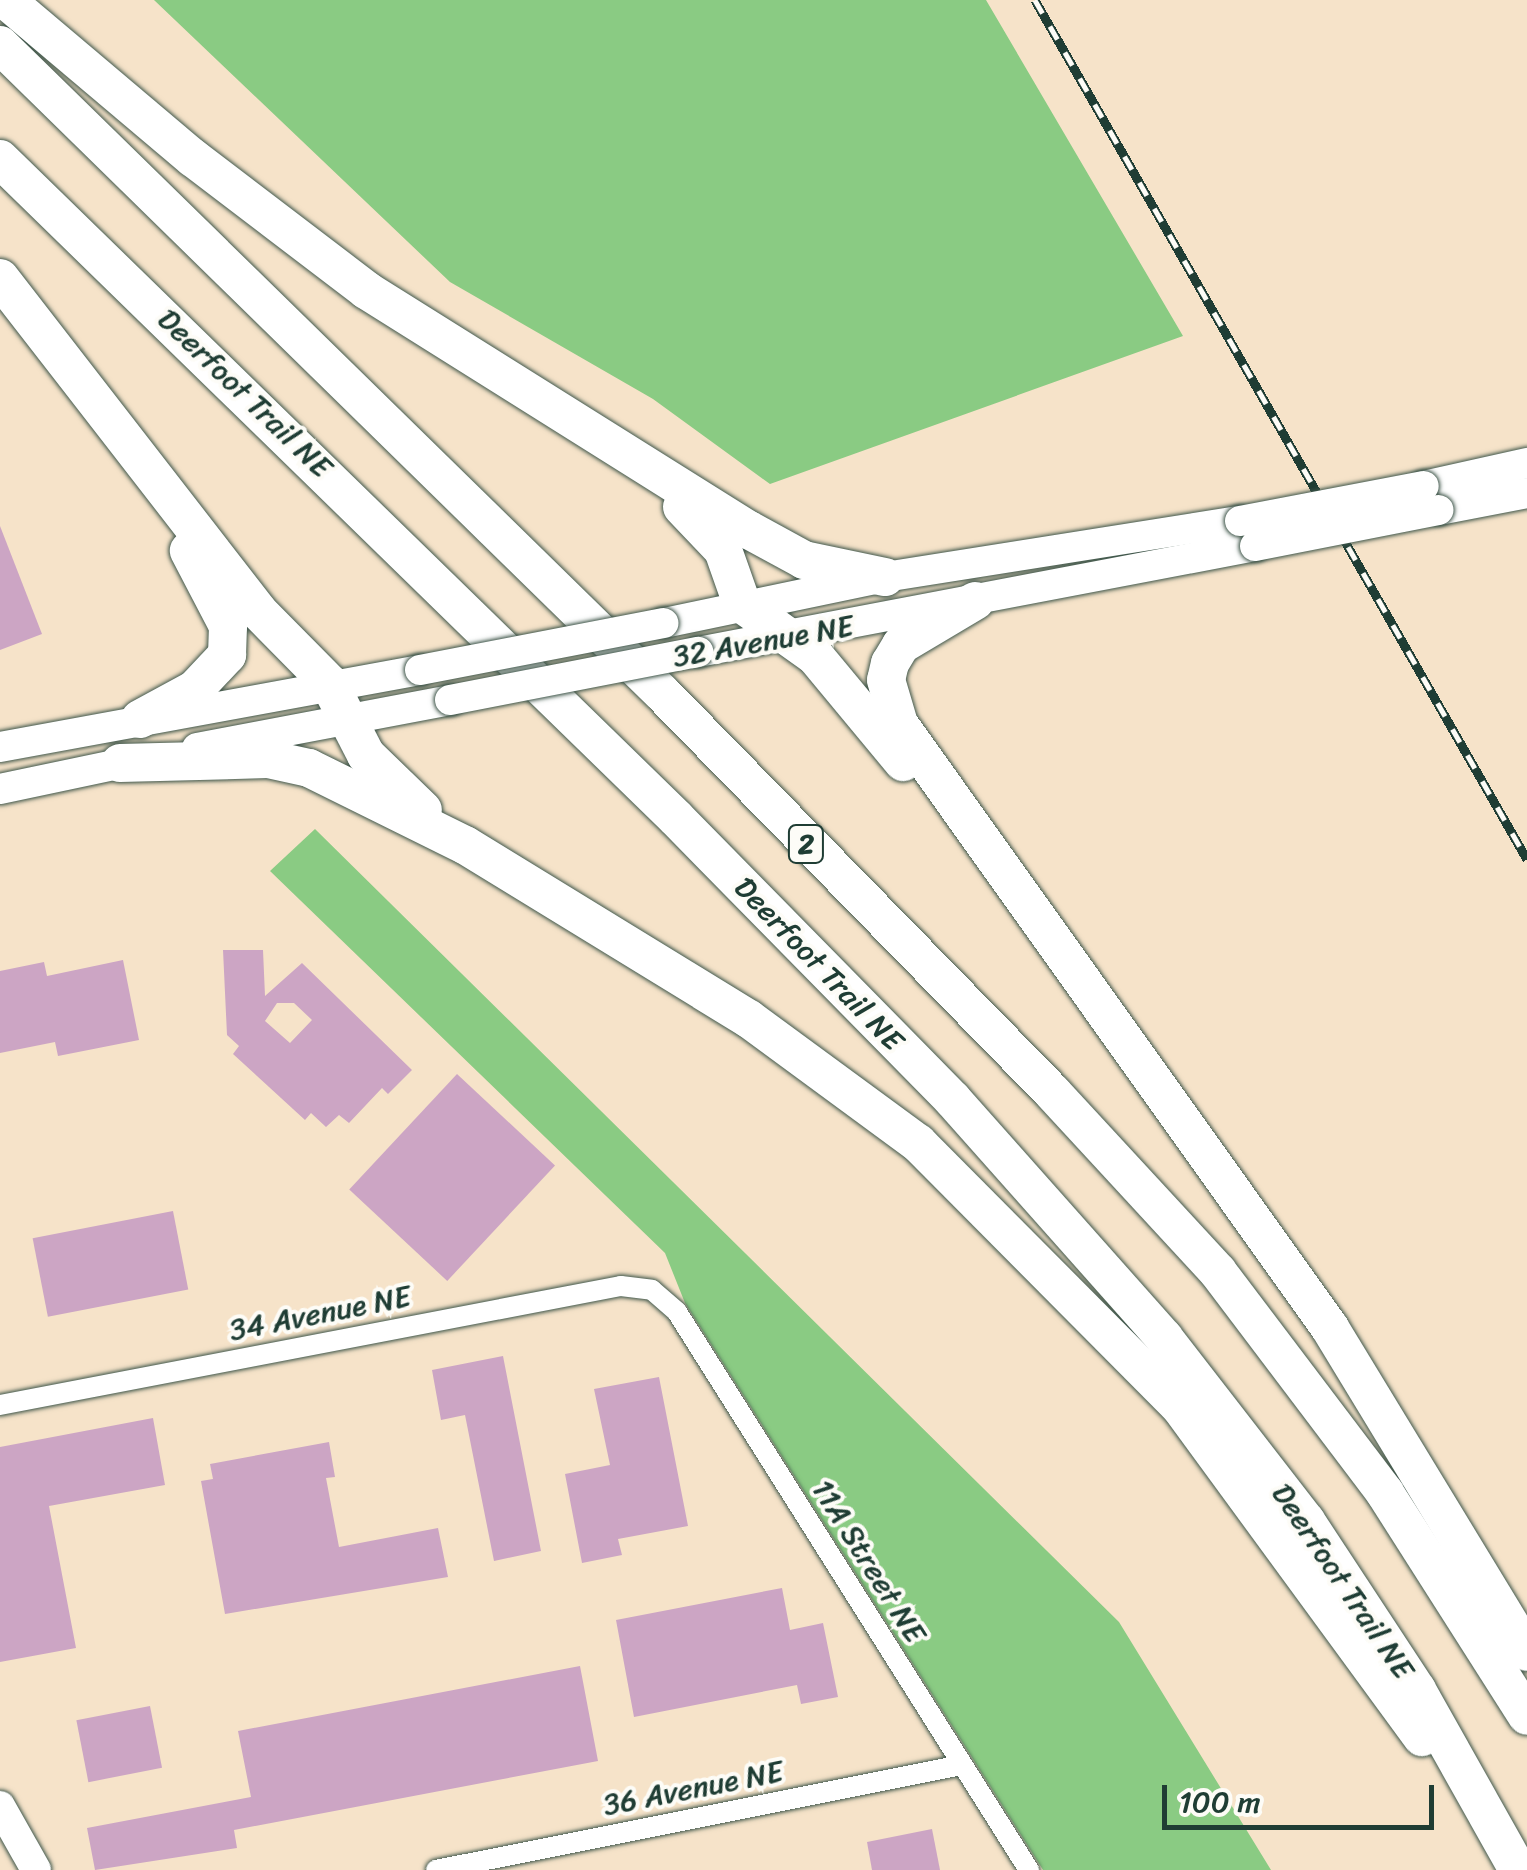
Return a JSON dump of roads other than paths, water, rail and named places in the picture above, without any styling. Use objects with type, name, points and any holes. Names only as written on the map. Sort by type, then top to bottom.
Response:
[{"type":"highway","points":[[6,0],[194,158],[366,290],[628,457],[804,560],[885,577]]},
{"type":"highway","name":"2","points":[[0,46],[662,694],[1053,1093],[1218,1272],[1385,1493],[1527,1716]]},
{"type":"highway","name":"Deerfoot Trail NE","points":[[0,159],[663,805],[966,1115],[1164,1338],[1306,1521],[1417,1690],[1518,1870]]},
{"type":"highway","points":[[0,278],[258,611],[329,683],[385,778],[465,845]]},
{"type":"highway","points":[[80,380],[198,564],[228,626],[228,655],[215,671],[140,719]]},
{"type":"highway","points":[[628,457],[723,550],[742,604],[815,656],[1100,998]]},
{"type":"highway","points":[[975,601],[900,646],[886,680],[899,724],[1100,998],[1330,1328],[1527,1652]]},
{"type":"highway","points":[[120,763],[268,759],[309,768],[465,845],[749,1019],[918,1143],[1181,1408],[1410,1724],[1498,1829]]},
{"type":"main road","name":"32 Avenue NE","points":[[1431,498],[1527,463]]},
{"type":"main road","name":"32 Avenue NE","points":[[0,789],[975,601],[1247,533],[1431,498],[1527,493]]},
{"type":"main road","name":"32 Avenue NE","points":[[0,746],[329,683],[420,670],[885,577],[1247,533]]},
{"type":"main road","points":[[0,1806],[36,1870]]},
{"type":"street","name":"34 Avenue NE","points":[[0,1405],[621,1286],[652,1290]]},
{"type":"street","name":"11A Street NE","points":[[652,1290],[677,1312],[1028,1870]]},
{"type":"street","name":"36 Avenue NE","points":[[436,1870],[962,1765]]},
{"type":"railway","points":[[1035,0],[1527,859]]}]
